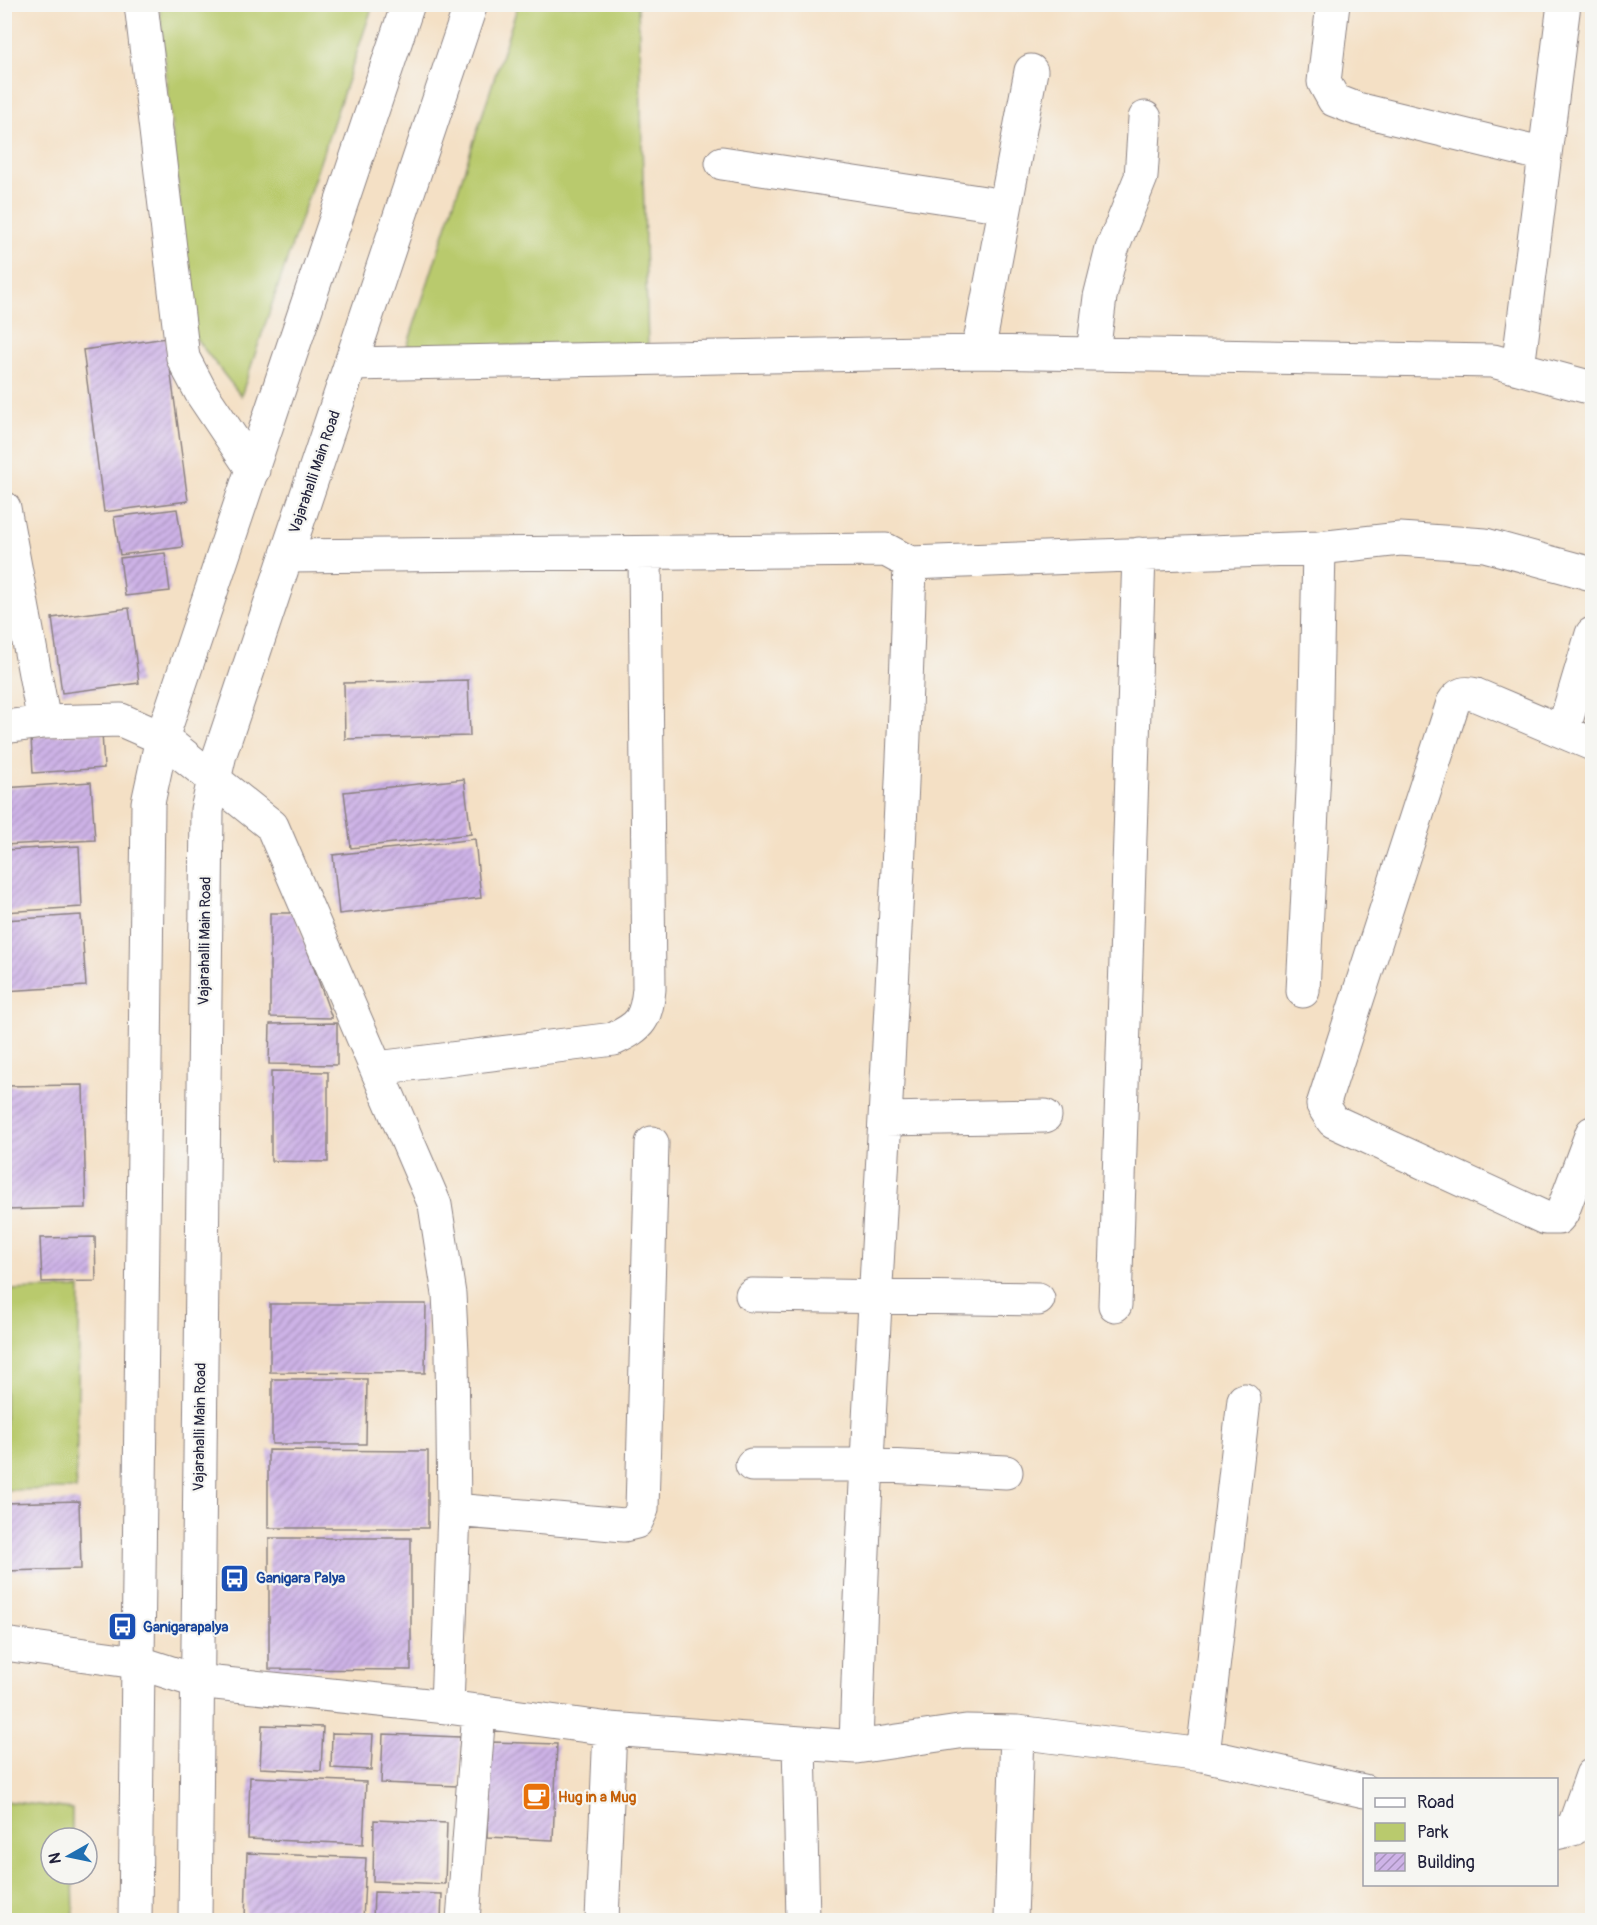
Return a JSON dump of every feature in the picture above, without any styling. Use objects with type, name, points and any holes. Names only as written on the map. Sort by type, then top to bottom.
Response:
[{"type":"street","points":[[141,4],[183,358],[202,394],[253,470]]},
{"type":"street","points":[[135,1920],[148,803],[162,738],[408,4]]},
{"type":"street","name":"Vajarahalli Main Road","points":[[195,1920],[207,810],[220,754],[471,4]]},
{"type":"street","points":[[1333,4],[1324,82],[1334,100],[1357,109],[1545,155]]},
{"type":"street","points":[[1518,368],[1564,4]]},
{"type":"street","points":[[978,352],[1031,71]]},
{"type":"street","points":[[1093,354],[1100,297],[1112,249],[1141,177],[1145,118]]},
{"type":"street","points":[[722,163],[1005,206]]},
{"type":"street","points":[[351,364],[978,352],[1493,361],[1593,388]]},
{"type":"street","points":[[4,508],[44,722]]},
{"type":"street","points":[[287,556],[886,550],[910,563],[1319,548],[1400,539],[1485,545],[1593,574]]},
{"type":"street","points":[[1303,991],[1315,750],[1319,548]]},
{"type":"street","points":[[376,1068],[614,1039],[634,1029],[646,1013],[649,989],[645,554]]},
{"type":"street","points":[[1114,1305],[1139,554]]},
{"type":"street","points":[[856,1747],[867,1465],[905,758],[910,563]]},
{"type":"street","points":[[1593,634],[1578,738],[1467,692],[1457,696],[1452,703],[1323,1105],[1333,1121],[1545,1218],[1558,1218],[1562,1213],[1593,1133]]},
{"type":"street","points":[[4,727],[44,722],[121,720],[162,738],[272,826],[435,1205],[445,1258],[453,1353],[454,1510],[447,1707]]},
{"type":"street","points":[[885,1119],[1044,1116]]},
{"type":"street","points":[[454,1510],[624,1525],[636,1521],[642,1509],[652,1143]]},
{"type":"street","points":[[752,1295],[876,1299],[1038,1299]]},
{"type":"street","points":[[1203,1755],[1244,1400]]},
{"type":"street","points":[[752,1465],[867,1465],[1006,1472]]},
{"type":"street","points":[[4,1644],[137,1662],[196,1681],[447,1707],[610,1729],[856,1747],[966,1731],[1017,1732],[1203,1755],[1363,1791]]},
{"type":"street","points":[[464,1920],[479,1711]]},
{"type":"street","points":[[602,1920],[610,1729]]},
{"type":"street","points":[[1011,1920],[1017,1732]]},
{"type":"street","points":[[799,1743],[803,1920]]},
{"type":"street","points":[[1558,1833],[1573,1829],[1593,1775]]},
{"type":"green space","points":[[159,5],[373,5],[241,396],[193,335]]},
{"type":"green space","points":[[518,5],[638,5],[648,346],[407,347]]},
{"type":"green space","points":[[80,1288],[76,1489],[5,1490],[5,1290]]},
{"type":"green space","points":[[5,1801],[72,1809],[72,1826],[39,1826],[39,1886],[73,1886],[74,1920],[5,1920]]},
{"type":"building","points":[[166,338],[188,501],[104,512],[83,350]]},
{"type":"building","points":[[177,509],[183,547],[120,555],[114,517]]},
{"type":"building","points":[[165,553],[170,591],[125,596],[120,558]]},
{"type":"building","points":[[129,608],[139,683],[62,693],[52,618]]},
{"type":"building","points":[[468,680],[470,736],[345,739],[344,683]]},
{"type":"building","points":[[102,732],[104,768],[33,773],[31,737]]},
{"type":"building","points":[[464,779],[471,834],[351,848],[344,792]]},
{"type":"building","points":[[91,782],[95,840],[4,845],[4,788]]},
{"type":"building","points":[[475,839],[481,898],[339,914],[333,855]]},
{"type":"building","points":[[79,846],[82,907],[4,912],[4,850]]},
{"type":"building","points":[[270,913],[294,913],[332,1018],[270,1017]]},
{"type":"building","points":[[81,915],[86,986],[4,991],[4,920]]},
{"type":"building","points":[[337,1023],[337,1065],[269,1064],[270,1024]]},
{"type":"building","points":[[271,1071],[328,1072],[328,1162],[271,1161]]},
{"type":"building","points":[[83,1085],[86,1208],[4,1210],[4,1086]]},
{"type":"building","points":[[95,1237],[96,1281],[42,1282],[40,1238]]},
{"type":"building","points":[[270,1304],[426,1304],[425,1373],[270,1372]]},
{"type":"building","points":[[272,1379],[367,1379],[366,1444],[272,1444]]},
{"type":"building","points":[[268,1450],[428,1451],[428,1528],[268,1528]]},
{"type":"building","points":[[79,1501],[81,1569],[4,1571],[4,1503]]},
{"type":"building","points":[[269,1538],[411,1538],[411,1670],[269,1669]]},
{"type":"building","points":[[262,1725],[323,1727],[321,1771],[260,1768]]},
{"type":"building","points":[[332,1733],[373,1734],[371,1770],[331,1768]]},
{"type":"building","points":[[383,1734],[460,1737],[458,1786],[381,1783]]},
{"type":"building","points":[[491,1742],[557,1744],[553,1840],[487,1837]]},
{"type":"building","points":[[250,1777],[366,1782],[363,1844],[248,1839]]},
{"type":"building","points":[[374,1820],[447,1823],[445,1884],[373,1881]]},
{"type":"building","points":[[247,1853],[366,1858],[363,1920],[245,1920]]},
{"type":"building","points":[[374,1892],[442,1894],[441,1920],[373,1920]]},
{"type":"place","name":"Ganigara Palya","points":[[235,1578]]},
{"type":"place","name":"Ganigarapalya","points":[[122,1627]]},
{"type":"place","name":"Hug in a Mug","points":[[537,1797]]}]
